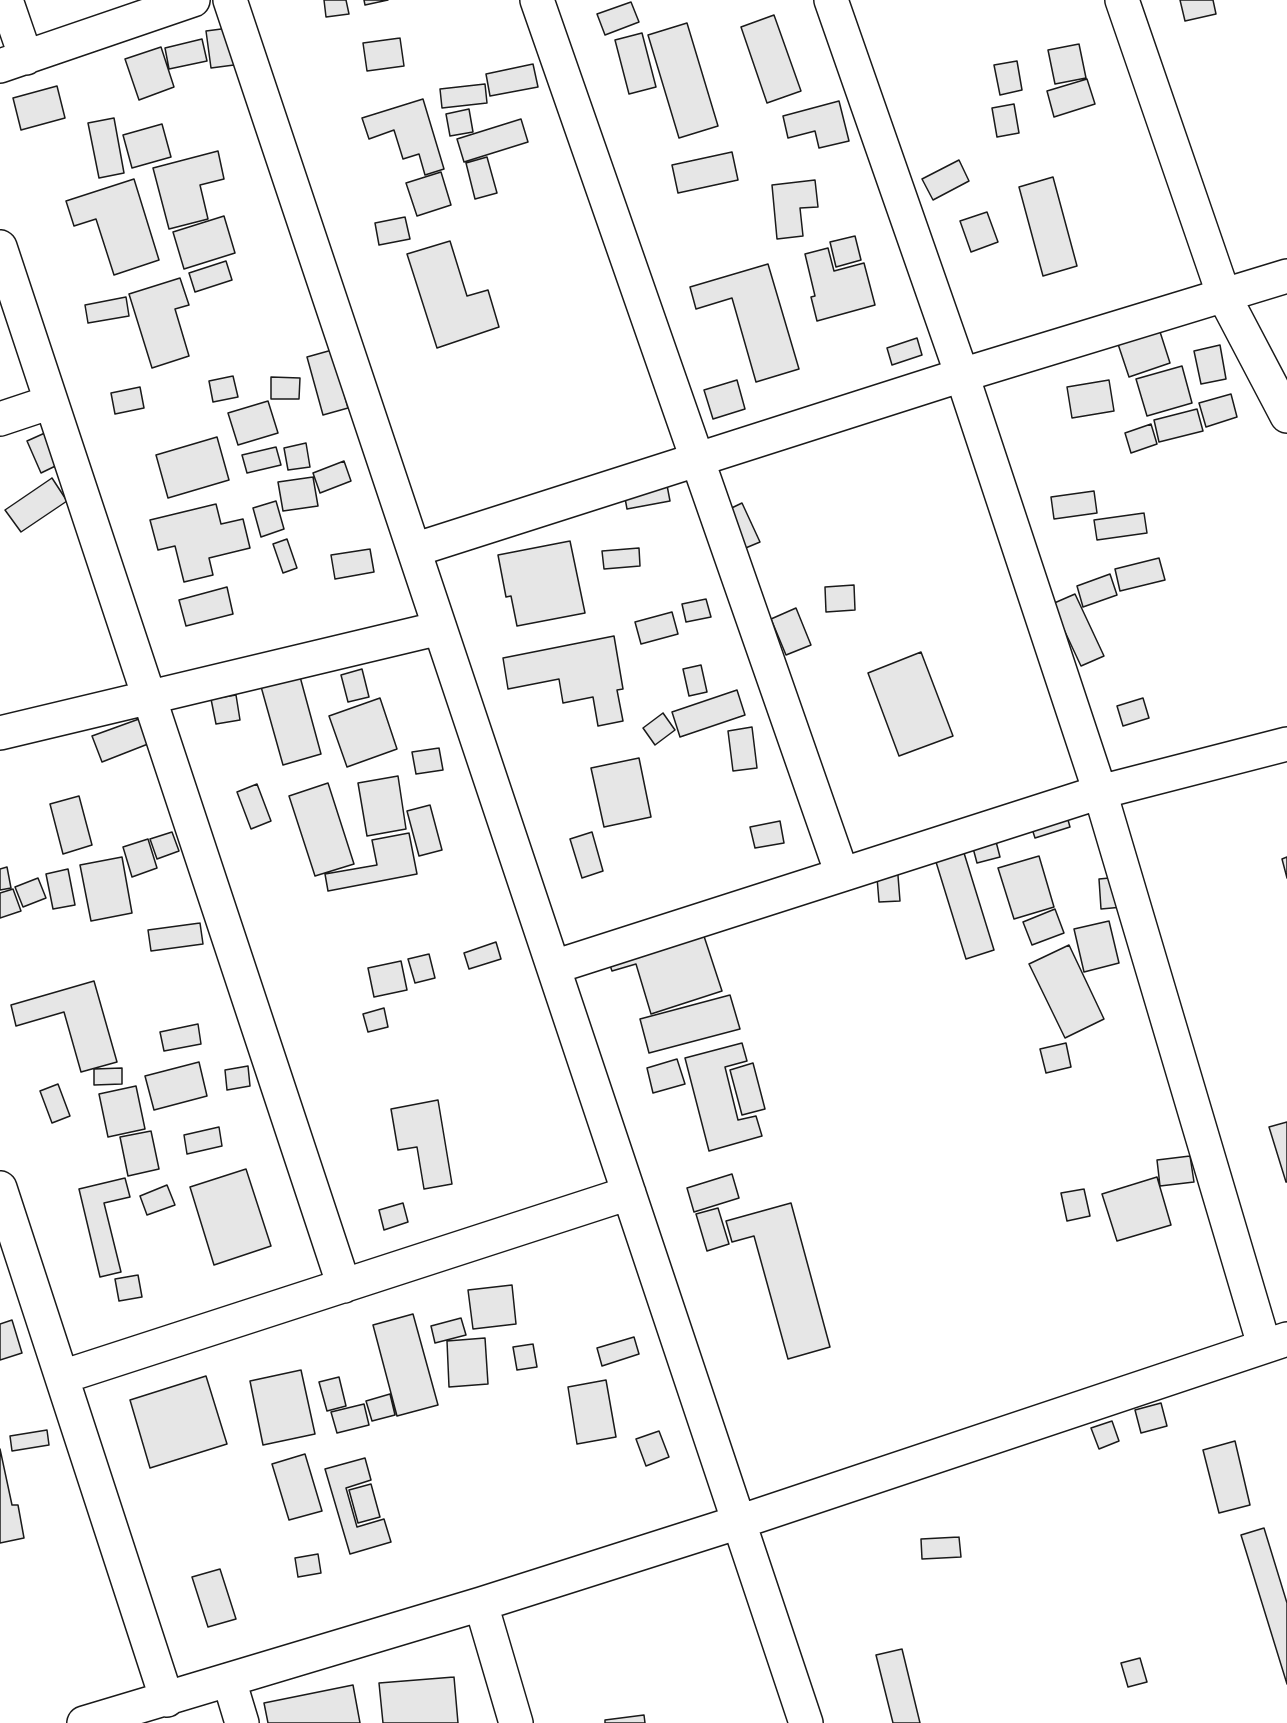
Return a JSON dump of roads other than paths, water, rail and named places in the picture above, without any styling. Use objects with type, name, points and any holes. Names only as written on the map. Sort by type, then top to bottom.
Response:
[{"type":"street","points":[[6,0],[13,62],[120,22],[193,0]]},
{"type":"street","points":[[230,0],[806,1723]]},
{"type":"street","points":[[537,0],[842,874]]},
{"type":"street","points":[[84,1723],[481,1604],[739,1522],[1276,1342],[1100,792],[962,375],[831,0]]},
{"type":"street","points":[[1122,0],[1224,296],[1287,416]]},
{"type":"street","points":[[0,247],[344,1286]]},
{"type":"street","points":[[414,550],[962,375],[1287,276]]},
{"type":"street","points":[[0,419],[51,402]]},
{"type":"street","points":[[0,732],[440,628]]},
{"type":"street","points":[[554,967],[1100,792],[1287,744]]},
{"type":"street","points":[[0,1188],[167,1700]]},
{"type":"street","points":[[62,1377],[629,1193]]},
{"type":"street","points":[[481,1604],[516,1723]]},
{"type":"street","points":[[229,1680],[242,1723]]}]
